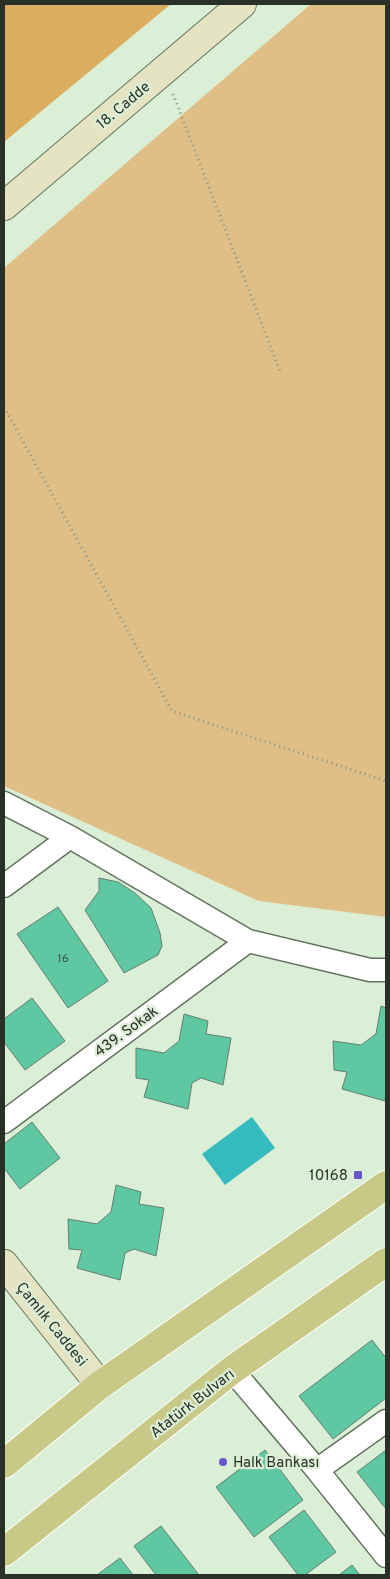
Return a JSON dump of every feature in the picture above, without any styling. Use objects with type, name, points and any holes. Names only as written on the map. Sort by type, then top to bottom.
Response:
[{"type":"main road","points":[[4,1464],[100,1385],[386,1185]]},
{"type":"main road","name":"Atatürk Bulvarı","points":[[4,1552],[232,1370],[386,1262]]},
{"type":"street","name":"18. Cadde","points":[[4,206],[242,4]]},
{"type":"street","points":[[4,803],[70,837],[248,941],[370,970],[386,970]]},
{"type":"street","points":[[4,886],[70,837]]},
{"type":"street","name":"439. Sokak","points":[[4,1122],[248,941]]},
{"type":"street","name":"Çamlık Caddesi","points":[[4,1264],[100,1385]]},
{"type":"street","points":[[232,1370],[317,1470],[386,1556]]},
{"type":"street","points":[[317,1470],[386,1421]]},
{"type":"path","points":[[164,70],[280,371]]},
{"type":"path","points":[[4,407],[172,711],[386,781]]},
{"type":"shaded area","points":[[4,4],[171,4],[4,142]]},
{"type":"shaded area","points":[[311,4],[386,4],[386,917],[259,901],[4,786],[4,268]]},
{"type":"water","points":[[252,1117],[275,1148],[225,1185],[202,1154]]},
{"type":"building","points":[[99,878],[118,882],[135,893],[151,908],[160,933],[162,946],[158,955],[124,973],[85,910],[99,891]]},
{"type":"building","points":[[58,907],[108,981],[68,1008],[17,934]]},
{"type":"building","points":[[32,998],[65,1041],[25,1070],[4,1042],[4,1019]]},
{"type":"building","points":[[381,1006],[386,1008],[385,1101],[342,1089],[347,1072],[334,1070],[333,1041],[361,1045],[376,1034]]},
{"type":"building","points":[[184,1014],[208,1021],[206,1034],[231,1038],[223,1085],[201,1078],[192,1083],[188,1109],[144,1097],[149,1080],[136,1078],[136,1048],[164,1053],[179,1041]]},
{"type":"building","points":[[32,1122],[60,1158],[20,1189],[4,1168],[4,1144]]},
{"type":"building","points":[[116,1185],[141,1192],[139,1204],[164,1208],[156,1256],[134,1249],[125,1253],[120,1280],[77,1268],[82,1250],[69,1249],[68,1219],[97,1224],[111,1212]]},
{"type":"building","points":[[372,1340],[386,1358],[386,1398],[333,1439],[299,1396]]},
{"type":"building","points":[[265,1450],[303,1500],[254,1537],[216,1487]]},
{"type":"building","points":[[386,1450],[386,1509],[357,1472]]},
{"type":"building","points":[[304,1510],[336,1552],[305,1575],[298,1575],[269,1537]]},
{"type":"building","points":[[161,1526],[199,1575],[156,1575],[134,1546]]},
{"type":"building","points":[[120,1558],[133,1575],[97,1575]]},
{"type":"building","points":[[352,1565],[360,1575],[339,1575]]},
{"type":"place","name":"10168","points":[[358,1175]]},
{"type":"place","name":"Halk Bankası","points":[[223,1462]]}]
